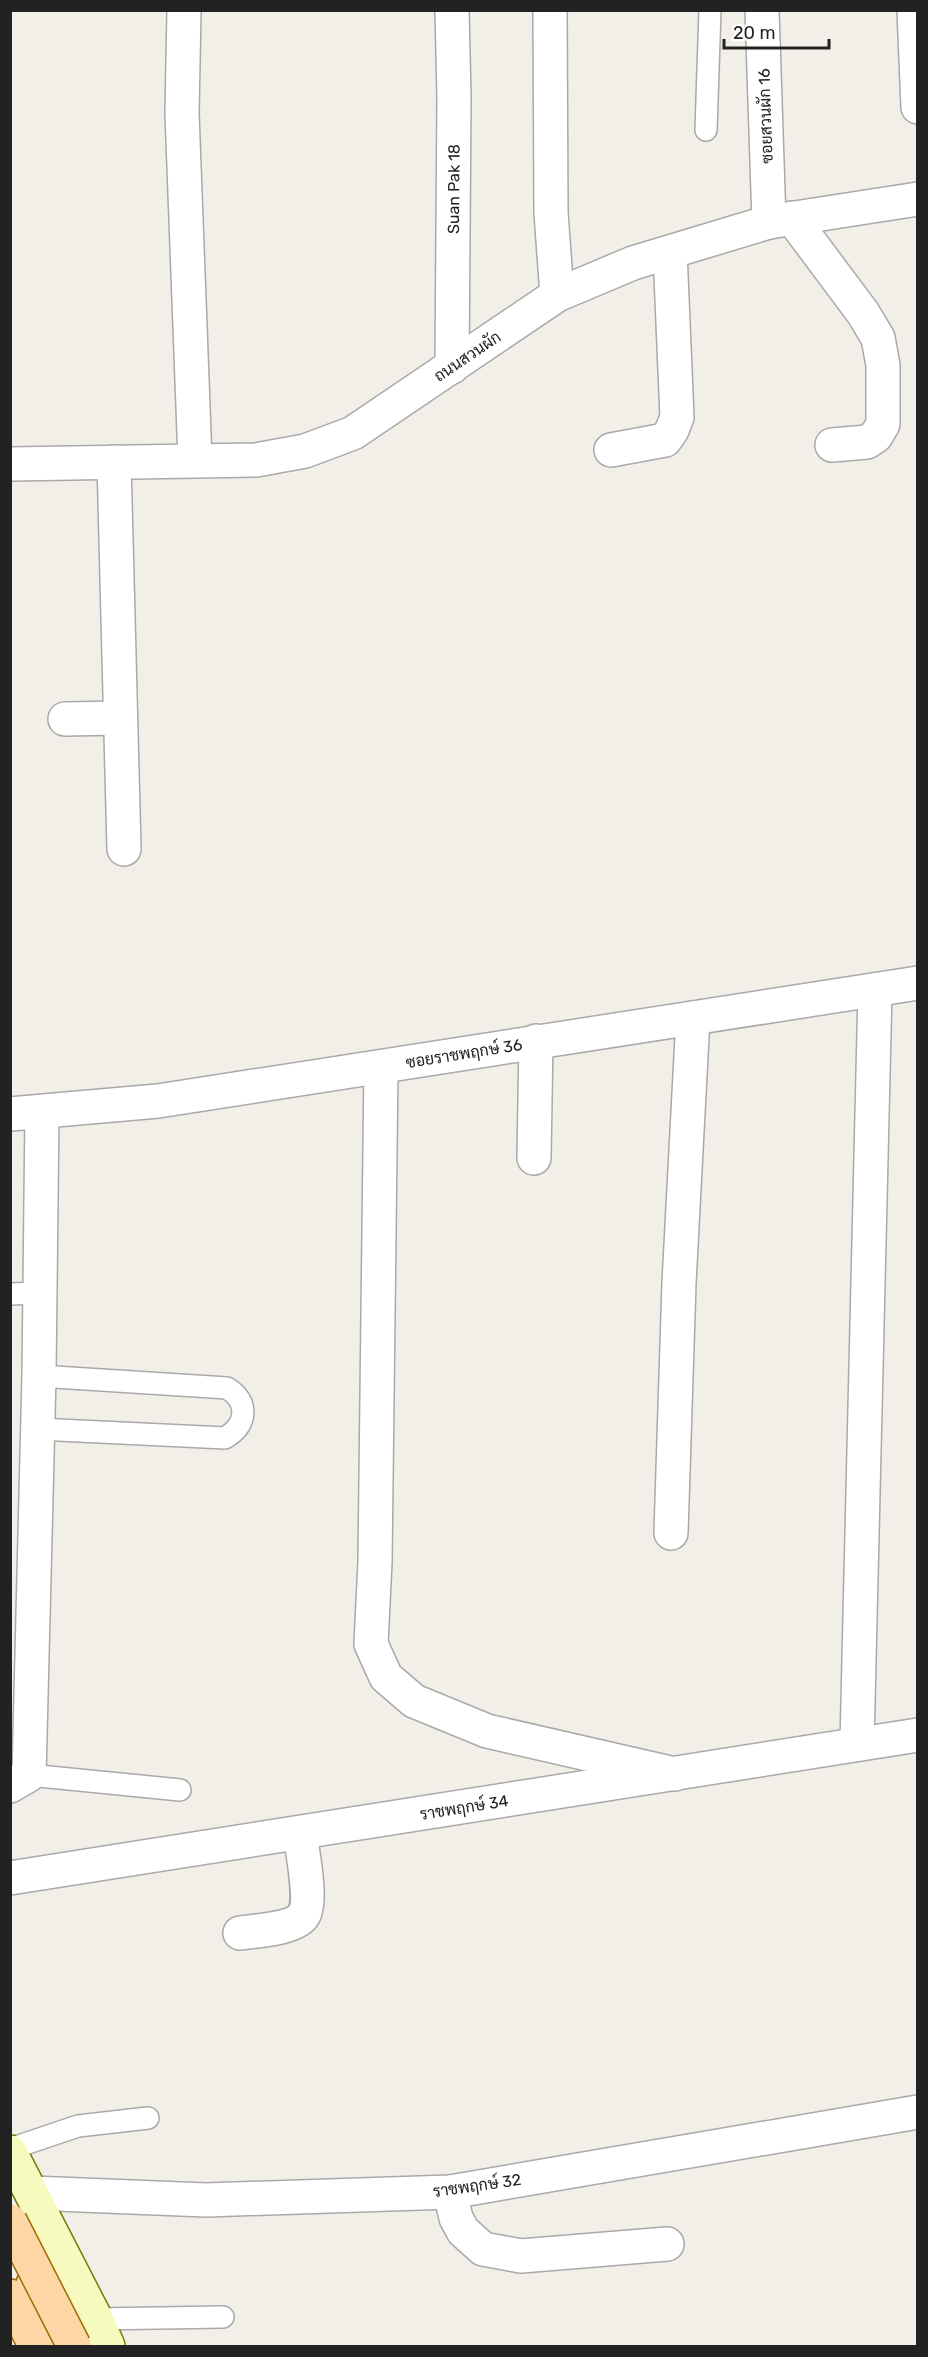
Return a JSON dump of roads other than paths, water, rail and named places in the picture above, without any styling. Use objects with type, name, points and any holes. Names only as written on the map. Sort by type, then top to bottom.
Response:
[{"type":"main road","points":[[10,2151],[52,2346]]},
{"type":"main road","points":[[21,2202],[102,2333]]},
{"type":"main road","points":[[10,2221],[74,2346]]},
{"type":"main road","points":[[10,2296],[35,2346]]},
{"type":"street","points":[[184,10],[182,113],[195,460]]},
{"type":"street","name":"Suan Pak 18","points":[[452,10],[454,98],[452,366]]},
{"type":"street","points":[[550,10],[551,213],[558,295]]},
{"type":"street","name":"ซอยสวนผัก 16","points":[[762,10],[781,220]]},
{"type":"street","points":[[914,10],[918,107]]},
{"type":"street","name":"ถนนสวนผัก","points":[[10,464],[256,460],[305,451],[353,433],[558,295],[633,263],[781,220],[918,199]]},
{"type":"street","points":[[781,220],[863,313],[878,339],[883,365],[883,424],[876,436],[867,442],[832,445]]},
{"type":"street","points":[[610,450],[665,440],[677,417],[670,252]]},
{"type":"street","points":[[114,462],[124,849]]},
{"type":"street","points":[[65,718],[120,718]]},
{"type":"street","name":"ซอยราชพฤกษ์ 36","points":[[26,1113],[158,1101],[918,983]]},
{"type":"street","points":[[857,1744],[875,990]]},
{"type":"street","points":[[671,1533],[679,1283],[693,1018]]},
{"type":"street","points":[[534,1158],[536,1041]]},
{"type":"street","points":[[381,1067],[375,1562],[371,1644],[386,1677],[414,1701],[487,1731],[675,1774]]},
{"type":"street","points":[[20,1781],[39,1376],[25,1294],[26,1113]]},
{"type":"street","name":"ราชพฤกษ์ 34","points":[[10,1878],[918,1735]]},
{"type":"street","points":[[240,1933],[288,1925],[302,1917],[307,1906],[300,1833]]},
{"type":"street","name":"ราชพฤกษ์ 32","points":[[21,2202],[206,2200],[450,2192],[918,2112]]},
{"type":"street","points":[[450,2192],[456,2218],[463,2231],[483,2249],[521,2256],[667,2244]]},
{"type":"lane","points":[[706,130],[710,10]]},
{"type":"lane","points":[[38,1429],[225,1438],[239,1427],[244,1413],[240,1399],[227,1388],[39,1376]]},
{"type":"lane","points":[[20,1781],[180,1790]]},
{"type":"lane","points":[[10,2151],[78,2126],[148,2118]]},
{"type":"lane","points":[[102,2333],[223,2317]]}]
